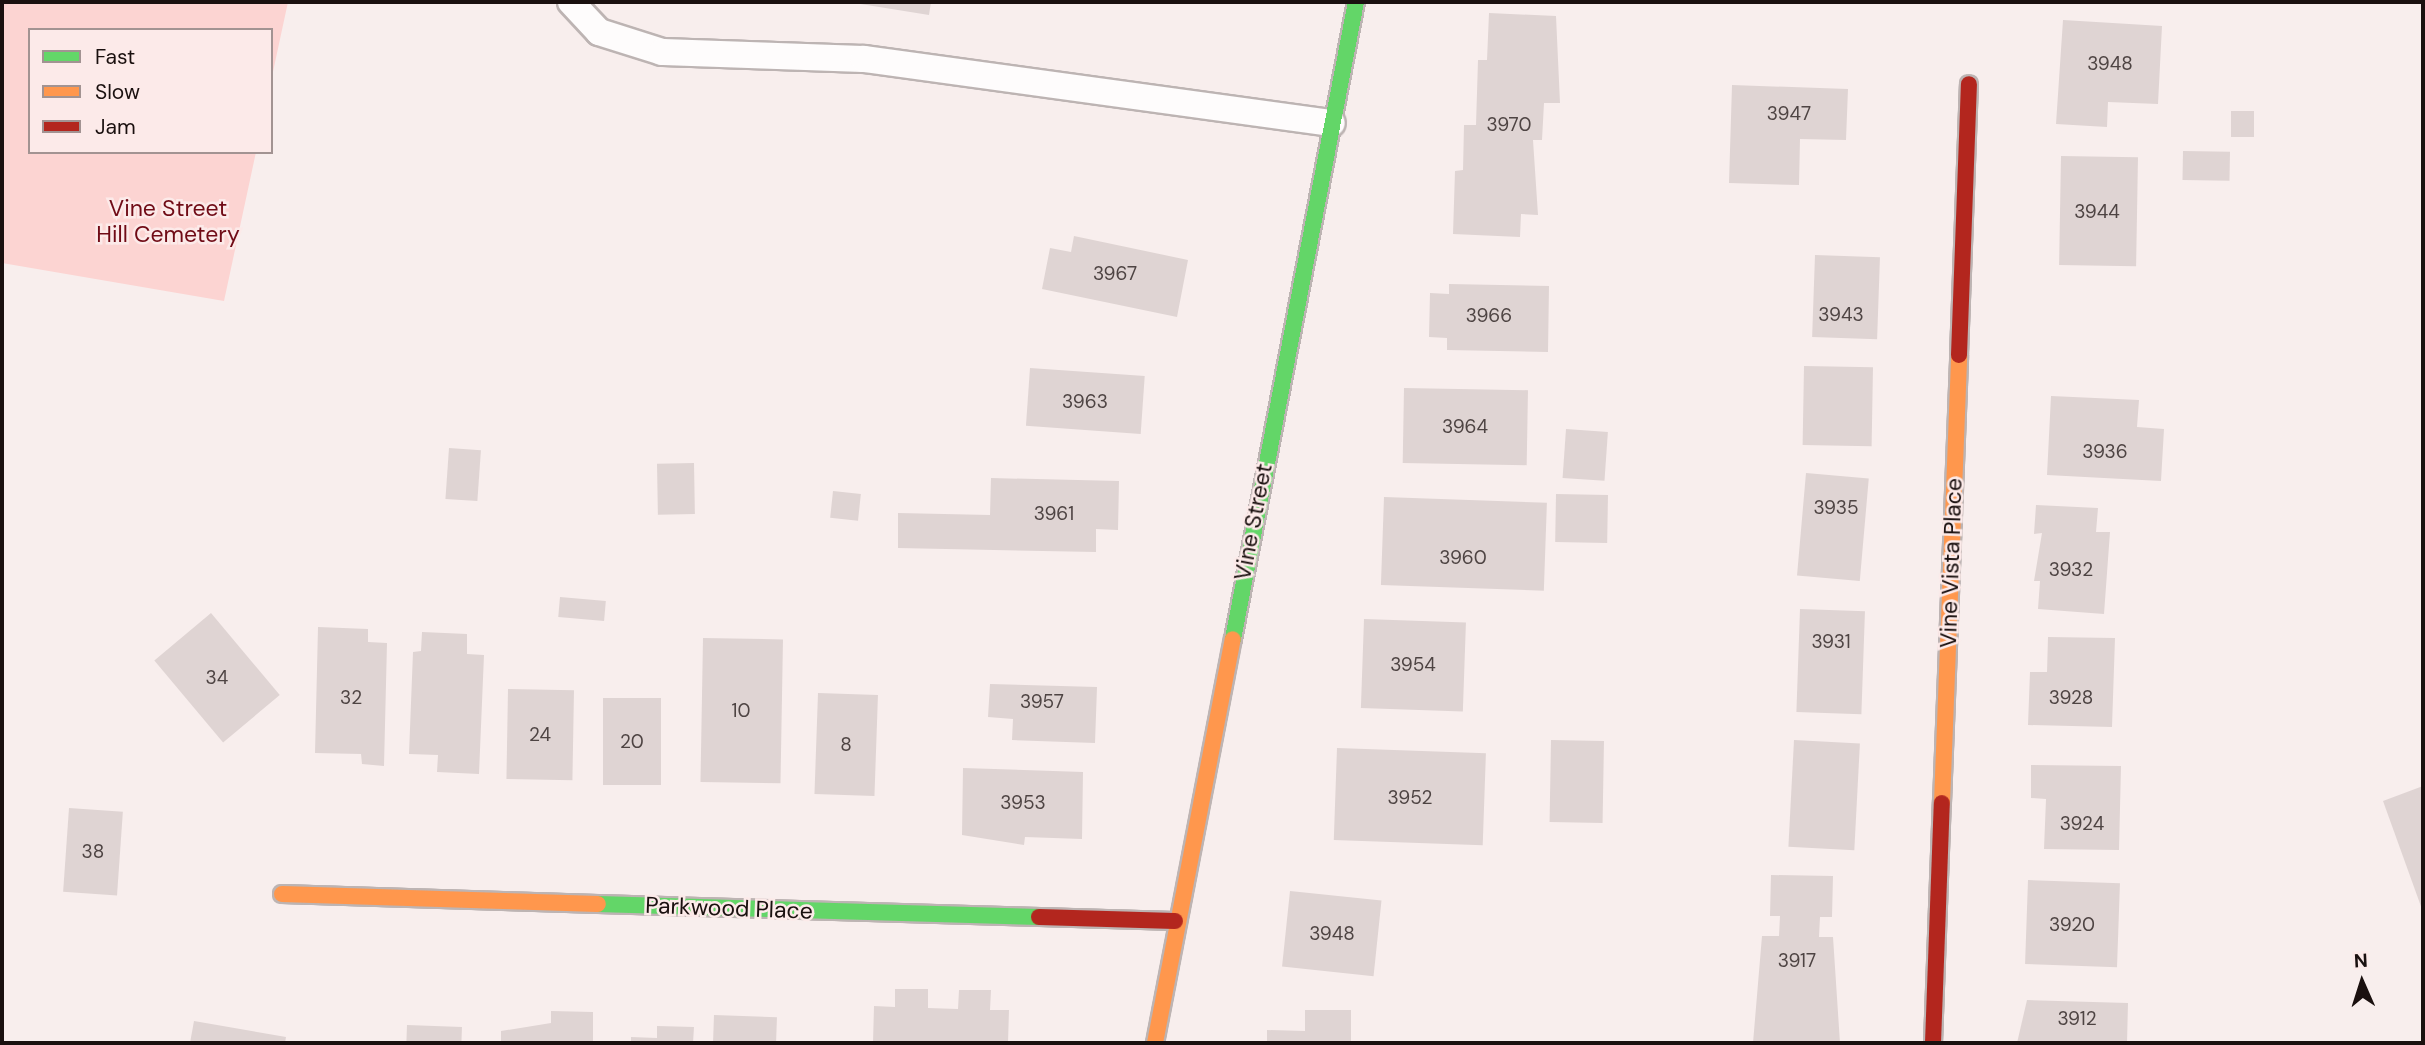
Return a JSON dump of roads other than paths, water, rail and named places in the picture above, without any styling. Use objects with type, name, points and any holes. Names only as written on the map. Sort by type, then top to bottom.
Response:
[{"type":"street","name":"Vine Street","points":[[1155,1043],[1175,921],[1356,2]]},
{"type":"street","name":"Vine Vista Place","points":[[1933,1043],[1969,84]]},
{"type":"street","name":"Parkwood Place","points":[[282,894],[1175,921]]},
{"type":"lane","points":[[571,2],[599,32],[662,52],[864,59],[1332,123]]},
{"type":"park label","name":"Vine Street Hill Cemetery","points":[[168,221]]}]
